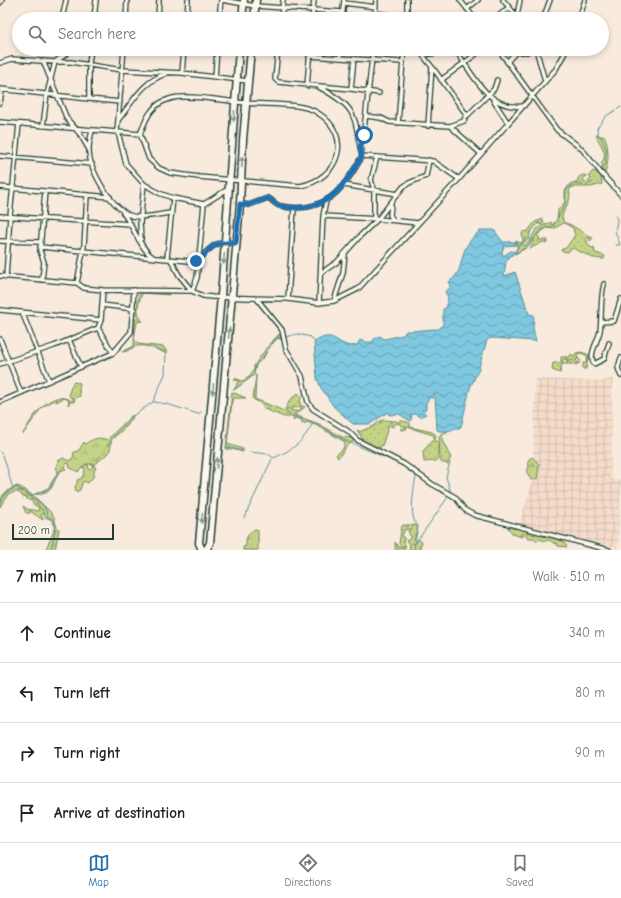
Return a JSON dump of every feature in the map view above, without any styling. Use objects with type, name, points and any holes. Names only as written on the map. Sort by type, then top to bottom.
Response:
[{"type":"main road","points":[[243,12],[244,2]]},
{"type":"main road","points":[[202,550],[200,543],[221,296],[239,56]]},
{"type":"main road","points":[[206,550],[210,543],[240,204],[250,56]]},
{"type":"street","points":[[63,12],[66,0]]},
{"type":"street","points":[[95,12],[96,0]]},
{"type":"street","points":[[126,12],[127,0]]},
{"type":"street","points":[[158,12],[159,0]]},
{"type":"street","points":[[187,12],[188,0]]},
{"type":"street","points":[[220,12],[221,0],[343,12],[344,1],[376,7]]},
{"type":"street","points":[[282,12],[283,0]]},
{"type":"street","points":[[313,12],[314,0]]},
{"type":"street","points":[[375,12],[376,0]]},
{"type":"street","points":[[407,0],[407,12]]},
{"type":"street","points":[[467,9],[478,0]]},
{"type":"street","points":[[503,0],[514,12]]},
{"type":"street","points":[[519,12],[520,0]]},
{"type":"street","points":[[546,12],[550,0]]},
{"type":"street","points":[[581,12],[585,0]]},
{"type":"street","points":[[461,1],[469,12]]},
{"type":"street","points":[[503,12],[509,7]]},
{"type":"street","points":[[43,126],[46,94],[55,62],[63,56]]},
{"type":"street","points":[[89,98],[90,56]]},
{"type":"street","points":[[123,56],[118,132],[126,164],[144,184],[159,194],[173,198],[204,204],[229,189]]},
{"type":"street","points":[[182,73],[183,56]]},
{"type":"street","points":[[215,77],[216,56]]},
{"type":"street","points":[[278,56],[276,81],[307,86],[351,89],[379,93]]},
{"type":"street","points":[[307,86],[309,56],[403,62]]},
{"type":"street","points":[[360,147],[366,116],[372,56]]},
{"type":"street","points":[[398,123],[403,56]]},
{"type":"street","points":[[424,56],[467,116]]},
{"type":"street","points":[[459,56],[463,64],[490,96],[508,123]]},
{"type":"street","points":[[441,80],[474,56]]},
{"type":"street","points":[[502,56],[557,130],[582,149],[621,195]]},
{"type":"street","points":[[506,62],[512,56]]},
{"type":"street","points":[[538,56],[545,81]]},
{"type":"street","points":[[0,276],[76,283],[84,288],[103,290],[192,291],[203,296],[221,296],[257,300],[288,299],[319,303],[334,301],[346,296],[365,283],[524,106],[560,63],[564,56]]},
{"type":"street","points":[[351,89],[354,58]]},
{"type":"street","points":[[0,63],[12,59],[89,63],[122,70],[182,73],[248,81]]},
{"type":"street","points":[[42,61],[51,78],[64,112],[74,129],[85,140],[96,176],[110,197],[132,224],[146,251],[153,257]]},
{"type":"street","points":[[428,126],[432,67]]},
{"type":"street","points":[[118,120],[141,89],[151,81],[169,72]]},
{"type":"street","points":[[366,116],[398,123],[428,126],[450,126],[464,121],[467,116],[490,96],[497,80]]},
{"type":"street","points":[[240,204],[249,205],[268,198],[277,205],[294,208],[314,206],[326,201],[350,178],[362,156],[357,127],[348,106],[319,87]]},
{"type":"street","points":[[0,103],[1,89],[120,102]]},
{"type":"street","points":[[490,96],[510,107],[524,106]]},
{"type":"street","points":[[174,98],[205,98],[235,102],[296,106],[313,110],[328,122],[335,133],[338,145],[338,156],[331,169],[307,184],[288,185],[181,176],[159,168],[149,159],[140,134],[148,115],[154,107],[174,98]]},
{"type":"street","points":[[0,122],[140,134]]},
{"type":"street","points":[[6,277],[19,124]]},
{"type":"street","points":[[450,126],[481,154]]},
{"type":"street","points":[[89,149],[92,130]]},
{"type":"street","points":[[0,156],[92,164]]},
{"type":"street","points":[[362,156],[428,160],[436,162],[459,179]]},
{"type":"street","points":[[374,218],[374,189],[371,180],[377,157]]},
{"type":"street","points":[[321,273],[337,262],[345,254],[409,183],[426,176],[428,160]]},
{"type":"street","points":[[141,242],[141,218],[144,184]]},
{"type":"street","points":[[344,185],[398,194]]},
{"type":"street","points":[[0,187],[110,197]]},
{"type":"street","points":[[42,280],[44,262],[40,247],[45,191]]},
{"type":"street","points":[[76,283],[84,251],[87,195]]},
{"type":"street","points":[[173,198],[169,259],[179,275],[192,291]]},
{"type":"street","points":[[319,303],[323,216],[326,201]]},
{"type":"street","points":[[192,291],[196,282],[204,204]]},
{"type":"street","points":[[391,204],[390,215],[393,220]]},
{"type":"street","points":[[120,208],[132,216],[141,218],[171,213]]},
{"type":"street","points":[[288,299],[294,208]]},
{"type":"street","points":[[0,216],[86,220],[132,224]]},
{"type":"street","points":[[323,216],[378,218],[418,223]]},
{"type":"street","points":[[0,241],[41,242]]},
{"type":"street","points":[[40,247],[196,261],[209,249],[225,242],[236,243]]},
{"type":"street","points":[[334,301],[343,273],[345,254]]},
{"type":"street","points":[[604,284],[601,322],[592,354],[594,364],[604,359],[609,343]]},
{"type":"street","points":[[0,364],[70,340],[98,328],[101,320],[103,290]]},
{"type":"street","points":[[0,402],[113,353],[131,332],[134,308],[134,290]]},
{"type":"street","points":[[601,322],[613,322],[621,299]]},
{"type":"street","points":[[257,300],[282,330],[286,349],[302,376],[308,402],[312,409],[348,431],[357,440],[404,464],[432,484],[455,497],[465,510],[474,515],[609,550]]},
{"type":"street","points":[[102,305],[134,308]]},
{"type":"street","points":[[0,310],[101,320]]},
{"type":"street","points":[[22,312],[50,381]]},
{"type":"street","points":[[616,316],[621,317]]},
{"type":"street","points":[[98,328],[113,353]]},
{"type":"street","points":[[0,339],[21,393]]},
{"type":"street","points":[[70,340],[82,367]]},
{"type":"street","points":[[621,358],[618,368],[621,376]]},
{"type":"shaded area","points":[[614,378],[612,384],[611,479],[621,480],[618,548],[519,524],[533,480],[535,379],[603,381]]},
{"type":"green space","points":[[598,133],[598,135],[605,137],[607,146],[608,160],[605,173],[600,169],[603,166],[601,163],[604,153],[596,135]]},
{"type":"green space","points":[[593,171],[598,173],[601,177],[602,184],[591,187],[572,187],[569,191],[570,198],[562,217],[564,223],[553,229],[547,228],[537,235],[540,238],[538,240],[548,240],[547,243],[543,242],[530,248],[535,239],[533,239],[526,248],[515,254],[518,245],[515,245],[517,244],[515,241],[521,243],[523,241],[522,233],[524,231],[527,232],[535,222],[543,219],[544,223],[540,225],[539,222],[530,233],[529,239],[523,243],[523,246],[528,243],[537,229],[551,222],[552,225],[557,220],[558,210],[565,202],[565,191],[570,184],[578,181],[578,178],[582,175],[587,176],[583,179],[585,182],[589,181],[591,179],[589,176]]},
{"type":"green space","points":[[564,223],[570,224],[593,238],[590,241],[588,237],[586,239],[589,246],[592,248],[594,247],[595,253],[605,256],[604,259],[593,258],[572,248],[568,252],[561,251],[562,249],[566,248],[575,235],[573,228]]},
{"type":"green space","points":[[141,292],[168,293],[169,295],[143,293],[139,302],[138,312],[141,318],[140,320],[143,321],[137,322],[134,337],[135,319],[139,319],[136,315],[139,295]]},
{"type":"green space","points":[[279,334],[283,341],[278,338],[270,346],[264,357],[256,365],[254,375],[234,390],[237,385],[236,384],[240,381],[234,380],[235,378],[242,381],[249,377],[254,370],[254,366],[267,347]]},
{"type":"green space","points":[[134,339],[138,344],[164,347],[164,349],[168,351],[166,354],[159,350],[145,346],[137,346],[122,352],[134,346]]},
{"type":"green space","points":[[581,352],[589,355],[586,369],[583,369],[583,363],[586,363],[588,357],[579,353],[577,357],[579,359],[576,359],[577,362],[580,363],[575,365],[574,361],[564,359],[562,362],[567,363],[567,360],[573,364],[562,364],[560,373],[552,370],[553,363],[561,363],[561,357],[570,357],[571,354],[574,356],[576,353]]},
{"type":"green space","points":[[256,375],[255,399],[284,411],[290,400],[298,393],[301,396],[300,405],[305,407],[301,410],[301,407],[291,408],[292,411],[297,411],[295,415],[319,424],[342,437],[351,438],[354,441],[348,445],[338,458],[336,455],[343,449],[345,442],[318,426],[307,422],[302,423],[302,420],[296,418],[293,421],[294,417],[284,417],[262,408],[270,409],[253,399]]},
{"type":"green space","points":[[73,382],[79,382],[80,396],[75,399],[70,397],[69,393]]},
{"type":"green space","points":[[232,392],[246,398],[234,398],[232,402],[227,444],[243,449],[243,452],[226,449]]},
{"type":"green space","points":[[56,398],[64,398],[56,402],[57,399],[42,407],[49,401]]},
{"type":"green space","points":[[75,399],[74,402],[70,402],[68,405],[69,400],[71,401]]},
{"type":"green space","points":[[41,408],[23,434],[36,413]]},
{"type":"green space","points":[[132,415],[133,417],[127,426],[111,440],[111,445],[107,455],[94,464],[86,464],[78,472],[69,467],[70,464],[67,463],[64,467],[66,469],[57,474],[50,490],[47,493],[35,494],[48,488],[58,472],[56,467],[58,461],[63,458],[69,461],[74,456],[73,453],[79,450],[84,442],[85,444],[93,439],[99,438],[107,440]]},
{"type":"green space","points":[[380,421],[397,421],[398,423],[402,421],[410,423],[410,427],[432,432],[436,435],[435,439],[433,435],[404,426],[407,429],[404,429],[403,431],[400,429],[402,428],[401,425],[397,423],[393,427],[390,426],[393,423],[392,422],[389,424],[382,446],[379,447],[380,450],[365,443],[357,430],[361,432],[374,426],[378,422],[381,423]]},
{"type":"green space","points":[[444,431],[448,431],[446,434],[442,434],[442,440],[451,458],[448,465],[442,463],[440,460],[439,436]]},
{"type":"green space","points":[[434,439],[438,442],[438,459],[435,461],[424,462],[423,451]]},
{"type":"green space","points":[[532,457],[539,464],[537,479],[531,480],[526,470],[529,468],[528,460]]},
{"type":"green space","points":[[90,463],[93,463],[96,469],[94,470],[94,476],[88,483],[83,481],[80,490],[76,492],[75,486],[77,484],[77,480],[82,478],[85,470],[83,466],[88,464],[89,470],[93,467]]},
{"type":"green space","points":[[17,486],[31,494],[54,516],[56,526],[59,529],[55,550],[46,550],[54,530],[53,522],[45,517],[38,505],[26,493],[19,490],[8,494],[0,507],[2,496]]},
{"type":"green space","points":[[19,490],[31,497],[40,507],[45,514],[41,514],[43,520],[30,511],[30,513],[26,513],[23,506],[27,509],[38,511],[39,508],[33,504],[31,499],[30,501],[26,498],[27,496],[23,497],[19,492],[17,493]]},
{"type":"green space","points":[[403,525],[410,525],[407,527],[410,529],[412,527],[411,525],[418,526],[413,544],[415,544],[418,539],[422,542],[419,550],[409,550],[410,544],[406,541],[412,537],[410,536],[408,530],[405,529],[402,536],[405,539],[403,541],[406,547],[403,546],[405,550],[395,549],[395,542],[398,547],[402,547],[399,544],[400,529]]},
{"type":"green space","points":[[509,525],[513,527],[513,529],[517,528],[526,530],[527,533],[532,532],[533,535],[538,533],[543,536],[563,541],[567,547],[558,546],[556,543],[555,544],[549,540],[545,541],[540,539],[537,541],[534,538],[528,538],[525,534],[522,537],[513,534],[508,528]]},
{"type":"green space","points":[[255,529],[258,530],[258,550],[243,550],[243,547],[246,546],[246,541],[250,532]]},
{"type":"water","points":[[482,230],[494,230],[503,242],[517,242],[516,245],[504,246],[502,252],[503,256],[511,251],[515,252],[506,261],[504,276],[515,272],[529,314],[534,315],[533,328],[536,341],[491,338],[487,340],[478,371],[470,388],[461,427],[449,431],[437,430],[435,395],[433,394],[433,399],[430,397],[426,403],[426,410],[422,410],[426,414],[420,417],[415,414],[411,415],[412,418],[410,421],[399,414],[389,415],[388,412],[370,424],[353,424],[334,407],[321,388],[317,378],[314,343],[324,337],[329,337],[351,346],[357,345],[360,340],[365,342],[373,342],[374,339],[380,336],[384,339],[403,335],[406,331],[439,329],[443,324],[443,309],[446,308],[448,297],[445,292],[450,288],[449,282],[457,273],[468,244],[476,234]]},
{"type":"waterway","points":[[601,170],[606,164],[605,156],[607,152],[602,139],[598,135],[597,128],[606,116],[621,107]]},
{"type":"waterway","points":[[587,185],[593,182]]},
{"type":"waterway","points":[[515,254],[526,248],[538,232],[543,229],[553,227],[565,204],[566,190],[575,184],[583,185]]},
{"type":"waterway","points":[[616,216],[617,221],[615,231],[620,245],[616,245]]},
{"type":"waterway","points":[[529,233],[539,223]]},
{"type":"waterway","points":[[515,251],[526,238]]},
{"type":"waterway","points":[[285,337],[297,334],[311,337],[315,342]]},
{"type":"waterway","points":[[233,390],[249,379],[256,365],[262,359],[274,340],[277,339],[277,337],[283,338]]},
{"type":"waterway","points":[[106,448],[113,437],[133,416],[153,402],[165,374],[166,352],[156,349]]},
{"type":"waterway","points":[[154,402],[167,404],[198,414],[201,412]]},
{"type":"waterway","points":[[289,407],[286,411],[288,414],[319,425],[344,440],[391,460]]},
{"type":"waterway","points":[[250,452],[268,454],[274,458],[288,451],[297,444],[305,436],[313,423]]},
{"type":"waterway","points":[[226,447],[242,451]]},
{"type":"waterway","points":[[0,452],[6,463],[13,489]]},
{"type":"waterway","points":[[97,459],[101,456]]},
{"type":"waterway","points":[[244,518],[272,459]]},
{"type":"waterway","points":[[450,462],[446,477],[451,493]]},
{"type":"waterway","points":[[400,464],[416,476],[412,510],[413,517],[418,526],[414,550]]},
{"type":"waterway","points":[[31,496],[49,489],[62,469]]},
{"type":"waterway","points":[[0,503],[6,493],[17,487],[36,499],[45,508],[48,517],[53,519],[56,526],[51,550]]},
{"type":"waterway","points":[[415,544],[448,497]]},
{"type":"route","points":[[196,261],[209,249],[219,243],[236,243],[240,204],[249,205],[268,198],[281,207],[304,208],[319,205],[326,201],[350,178],[362,156],[360,147],[364,135]]}]
